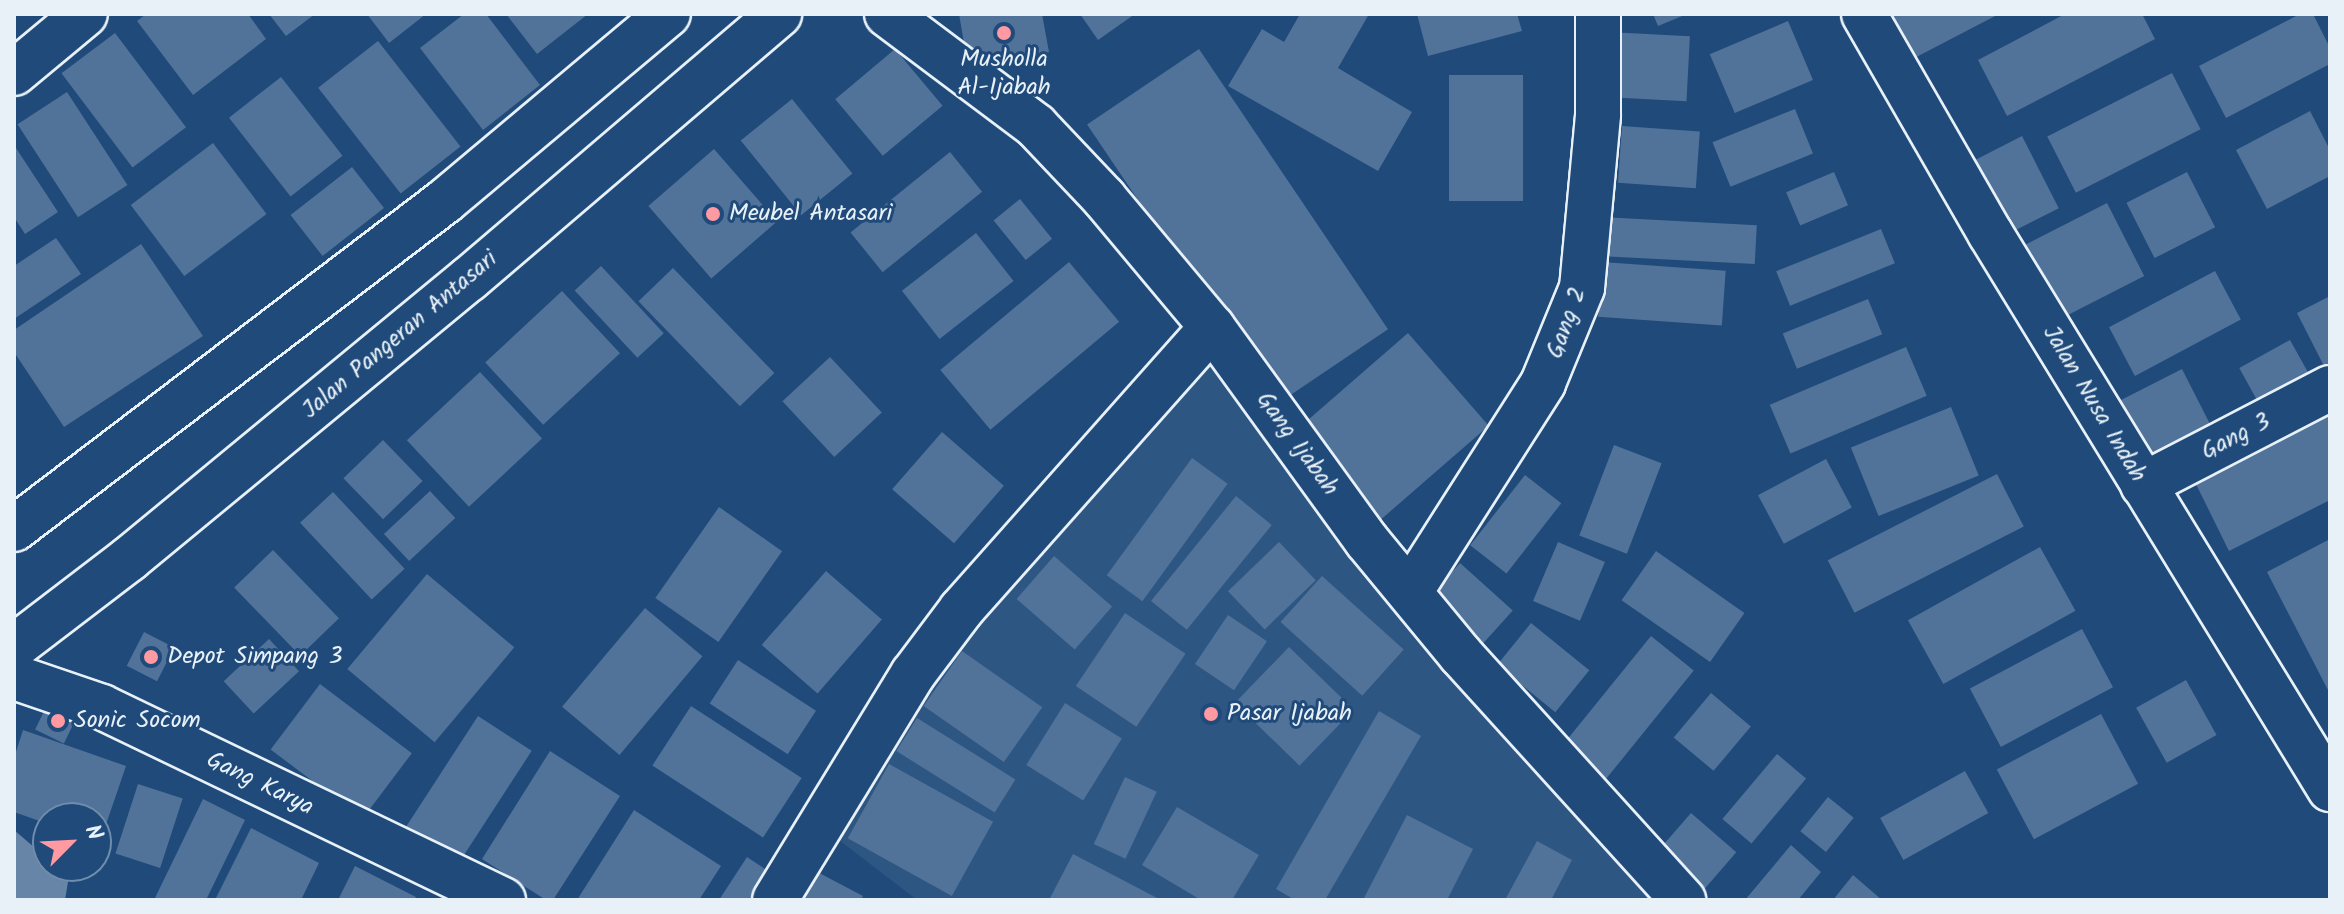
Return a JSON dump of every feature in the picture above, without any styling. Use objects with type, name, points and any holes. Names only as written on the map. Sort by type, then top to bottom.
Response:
[{"type":"main road","points":[[14,73],[85,14]]},
{"type":"main road","points":[[15,528],[445,201],[668,14]]},
{"type":"main road","name":"Jalan Pangeran Antasari","points":[[14,647],[129,559],[420,319],[779,14]]},
{"type":"main road","name":"Gang Ijabah","points":[[887,14],[1036,126],[1212,327],[1410,592],[1683,900]]},
{"type":"main road","name":"Gang 2","points":[[1410,592],[1543,383],[1582,288],[1598,114],[1598,14]]},
{"type":"main road","name":"Jalan Nusa Indah","points":[[1864,14],[2143,485],[2330,789]]},
{"type":"main road","points":[[775,900],[913,674],[961,610],[1212,327]]},
{"type":"main road","name":"Gang 3","points":[[2143,485],[2330,388]]},
{"type":"main road","name":"Gang Karya","points":[[14,677],[102,707],[503,900]]},
{"type":"shaded area","name":"Pasar Ijabah","points":[[1206,351],[1672,900],[917,900],[835,837],[986,607]]},
{"type":"shaded area","points":[[14,830],[32,845],[32,882],[68,882],[65,900],[14,900]]},
{"type":"building","points":[[146,14],[248,14],[266,39],[193,95],[137,21]]},
{"type":"building","points":[[269,14],[315,14],[286,36]]},
{"type":"building","points":[[367,14],[426,14],[389,43]]},
{"type":"building","points":[[464,14],[486,14],[540,85],[483,130],[420,48]]},
{"type":"building","points":[[506,14],[588,14],[537,54]]},
{"type":"building","name":"Musholla Al-Ijabah","points":[[959,14],[1042,14],[1049,52],[967,60]]},
{"type":"building","points":[[1080,14],[1135,14],[1098,40]]},
{"type":"building","points":[[1300,14],[1369,14],[1338,68],[1412,112],[1378,171],[1228,86],[1262,29],[1284,42]]},
{"type":"building","points":[[1417,14],[1517,14],[1522,31],[1428,56]]},
{"type":"building","points":[[1653,14],[1687,14],[1658,26]]},
{"type":"building","points":[[1874,14],[1999,14],[1901,65]]},
{"type":"building","points":[[2065,14],[2142,14],[2155,39],[2007,116],[1978,60]]},
{"type":"building","points":[[2300,14],[2313,14],[2330,48],[2330,64],[2226,118],[2199,66]]},
{"type":"building","points":[[1788,21],[1813,80],[1735,113],[1710,54]]},
{"type":"building","points":[[1608,32],[1690,36],[1686,101],[1605,97]]},
{"type":"building","points":[[115,33],[186,127],[133,168],[61,73]]},
{"type":"building","points":[[378,41],[460,147],[401,193],[318,88]]},
{"type":"building","points":[[895,49],[943,106],[883,156],[835,99]]},
{"type":"building","points":[[1199,49],[1388,329],[1276,405],[1087,124]]},
{"type":"building","points":[[2172,73],[2201,129],[2076,193],[2047,137]]},
{"type":"building","points":[[1449,75],[1523,75],[1523,201],[1449,201]]},
{"type":"building","points":[[281,77],[343,156],[291,196],[229,118]]},
{"type":"building","points":[[67,92],[127,185],[78,217],[18,124]]},
{"type":"building","points":[[792,99],[852,174],[801,215],[741,141]]},
{"type":"building","points":[[1795,109],[1813,154],[1730,187],[1712,142]]},
{"type":"building","points":[[2310,111],[2330,150],[2330,176],[2267,209],[2236,150]]},
{"type":"building","points":[[1622,126],[1700,131],[1696,188],[1618,183]]},
{"type":"building","points":[[2022,136],[2059,208],[2008,234],[1971,162]]},
{"type":"building","points":[[213,143],[267,214],[184,276],[131,205]]},
{"type":"building","points":[[14,145],[58,212],[25,234],[14,217]]},
{"type":"building","name":"Meubel Antasari","points":[[714,149],[777,221],[711,279],[648,206]]},
{"type":"building","points":[[950,152],[982,192],[883,272],[851,233]]},
{"type":"building","points":[[352,167],[384,208],[323,256],[291,215]]},
{"type":"building","points":[[1834,172],[1848,205],[1800,225],[1786,192]]},
{"type":"building","points":[[2187,172],[2215,227],[2155,258],[2126,203]]},
{"type":"building","points":[[1020,199],[1052,239],[1026,260],[994,220]]},
{"type":"building","points":[[2107,203],[2144,276],[2060,319],[2022,246]]},
{"type":"building","points":[[1601,217],[1757,225],[1755,264],[1599,256]]},
{"type":"building","points":[[1881,229],[1895,263],[1790,306],[1776,271]]},
{"type":"building","points":[[976,233],[1014,281],[939,339],[902,291]]},
{"type":"building","points":[[56,238],[81,274],[14,319],[14,266]]},
{"type":"building","points":[[141,244],[203,336],[64,427],[14,352],[14,330]]},
{"type":"building","points":[[1069,262],[1119,322],[990,430],[940,370]]},
{"type":"building","points":[[1602,262],[1726,271],[1722,326],[1598,317]]},
{"type":"building","points":[[601,266],[664,333],[637,358],[575,291]]},
{"type":"building","points":[[673,268],[774,373],[740,406],[638,301]]},
{"type":"building","points":[[2215,271],[2241,320],[2135,376],[2109,327]]},
{"type":"building","points":[[562,291],[620,353],[543,425],[485,363]]},
{"type":"building","points":[[2330,296],[2330,365],[2325,368],[2297,313]]},
{"type":"building","points":[[1868,299],[1882,334],[1797,369],[1783,333]]},
{"type":"building","points":[[1408,333],[1489,426],[1380,520],[1299,427]]},
{"type":"building","points":[[2290,340],[2309,374],[2258,402],[2239,368]]},
{"type":"building","points":[[1906,347],[1927,396],[1790,454],[1770,405]]},
{"type":"building","points":[[830,357],[882,413],[834,457],[782,401]]},
{"type":"building","points":[[2182,369],[2212,427],[2145,461],[2115,403]]},
{"type":"building","points":[[480,372],[542,439],[469,507],[407,440]]},
{"type":"building","points":[[2330,399],[2330,500],[2229,551],[2189,470]]},
{"type":"building","points":[[1951,407],[1979,476],[1879,516],[1851,447]]},
{"type":"building","points":[[942,432],[1004,486],[954,543],[892,489]]},
{"type":"building","points":[[383,440],[423,481],[383,519],[343,478]]},
{"type":"building","points":[[1614,445],[1662,463],[1627,554],[1579,536]]},
{"type":"building","points":[[1192,458],[1228,484],[1142,601],[1107,575]]},
{"type":"building","points":[[1826,459],[1852,508],[1784,544],[1758,495]]},
{"type":"building","points":[[1997,474],[2024,527],[1854,613],[1828,560]]},
{"type":"building","points":[[1525,475],[1561,503],[1506,573],[1470,545]]},
{"type":"building","points":[[430,491],[455,518],[409,561],[384,534]]},
{"type":"building","points":[[333,492],[405,569],[372,599],[300,523]]},
{"type":"building","points":[[1236,496],[1272,525],[1187,630],[1151,601]]},
{"type":"building","points":[[719,507],[782,551],[718,642],[655,598]]},
{"type":"building","points":[[2330,539],[2330,694],[2267,572]]},
{"type":"building","points":[[1279,542],[1316,580],[1265,629],[1228,591]]},
{"type":"building","points":[[1558,542],[1605,562],[1580,621],[1533,601]]},
{"type":"building","points":[[2040,547],[2075,611],[1943,684],[1908,620]]},
{"type":"building","points":[[273,550],[339,618],[300,656],[234,588]]},
{"type":"building","points":[[1656,551],[1744,613],[1710,662],[1622,600]]},
{"type":"building","points":[[1054,556],[1112,607],[1075,650],[1017,599]]},
{"type":"building","points":[[1460,563],[1513,611],[1475,653],[1422,605]]},
{"type":"building","points":[[826,571],[882,620],[818,694],[762,645]]},
{"type":"building","points":[[427,574],[514,647],[435,742],[347,669]]},
{"type":"building","points":[[1322,576],[1404,650],[1362,696],[1281,622]]},
{"type":"building","points":[[645,608],[702,656],[620,755],[562,707]]},
{"type":"building","points":[[1125,613],[1186,654],[1136,727],[1076,686]]},
{"type":"building","points":[[1228,615],[1267,641],[1234,690],[1195,664]]},
{"type":"building","points":[[1531,623],[1589,670],[1555,712],[1497,665]]},
{"type":"building","points":[[2082,629],[2113,687],[2001,747],[1970,689]]},
{"type":"building","name":"Depot Simpang 3","points":[[144,632],[174,647],[157,681],[127,666]]},
{"type":"building","points":[[1651,636],[1694,671],[1602,784],[1559,749]]},
{"type":"building","points":[[269,639],[299,671],[254,713],[224,681]]},
{"type":"building","points":[[1289,647],[1354,710],[1300,766],[1235,703]]},
{"type":"building","points":[[962,651],[1042,707],[1004,762],[924,706]]},
{"type":"building","points":[[738,660],[816,711],[788,754],[710,704]]},
{"type":"building","points":[[2186,680],[2217,735],[2167,763],[2136,708]]},
{"type":"building","points":[[320,684],[412,753],[362,819],[271,749]]},
{"type":"building","points":[[1711,693],[1751,726],[1714,771],[1674,737]]},
{"type":"building","name":"Sonic Socom","points":[[50,699],[79,713],[64,744],[35,730]]},
{"type":"building","points":[[1065,703],[1122,739],[1083,800],[1026,765]]},
{"type":"building","points":[[691,706],[802,778],[763,837],[652,766]]},
{"type":"building","points":[[1379,711],[1421,736],[1325,900],[1295,900],[1276,889]]},
{"type":"building","points":[[2101,714],[2138,784],[2034,839],[1997,769]]},
{"type":"building","points":[[478,716],[532,751],[457,867],[403,832]]},
{"type":"building","points":[[917,718],[1015,779],[995,813],[896,751]]},
{"type":"building","points":[[23,730],[126,766],[112,807],[112,802],[32,802],[32,818],[14,812],[14,758]]},
{"type":"building","points":[[550,751],[620,796],[553,900],[546,900],[482,859]]},
{"type":"building","points":[[1777,754],[1806,778],[1751,844],[1722,819]]},
{"type":"building","points":[[889,764],[993,822],[952,896],[848,838]]},
{"type":"building","points":[[1965,771],[1988,813],[1903,860],[1880,818]]},
{"type":"building","points":[[1125,777],[1157,792],[1125,859],[1094,844]]},
{"type":"building","points":[[138,784],[183,799],[160,868],[115,853]]},
{"type":"building","points":[[1828,797],[1854,818],[1826,852],[1800,831]]},
{"type":"building","points":[[203,799],[245,820],[206,900],[154,900]]},
{"type":"building","points":[[1177,807],[1259,855],[1232,900],[1201,900],[1142,865]]},
{"type":"building","points":[[634,810],[721,866],[699,900],[577,900]]},
{"type":"building","points":[[1691,813],[1736,852],[1696,899],[1650,860]]},
{"type":"building","points":[[1407,815],[1473,849],[1447,900],[1363,900]]},
{"type":"building","points":[[251,828],[319,863],[301,900],[215,900]]},
{"type":"building","points":[[1537,841],[1572,860],[1551,900],[1505,900]]},
{"type":"building","points":[[1791,845],[1821,872],[1798,900],[1745,900]]},
{"type":"building","points":[[1073,854],[1161,900],[1049,900]]},
{"type":"building","points":[[747,857],[771,873],[754,900],[719,900]]},
{"type":"building","points":[[804,865],[863,896],[861,900],[787,900]]},
{"type":"building","points":[[355,866],[416,897],[414,900],[338,900]]},
{"type":"building","points":[[1853,875],[1882,900],[1833,900]]},
{"type":"place","name":"Musholla Al-Ijabah","points":[[1004,33]]},
{"type":"place","name":"Meubel Antasari","points":[[713,214]]},
{"type":"place","name":"Depot Simpang 3","points":[[151,657]]},
{"type":"place","name":"Pasar Ijabah","points":[[1211,714]]},
{"type":"place","name":"Sonic Socom","points":[[58,721]]}]
